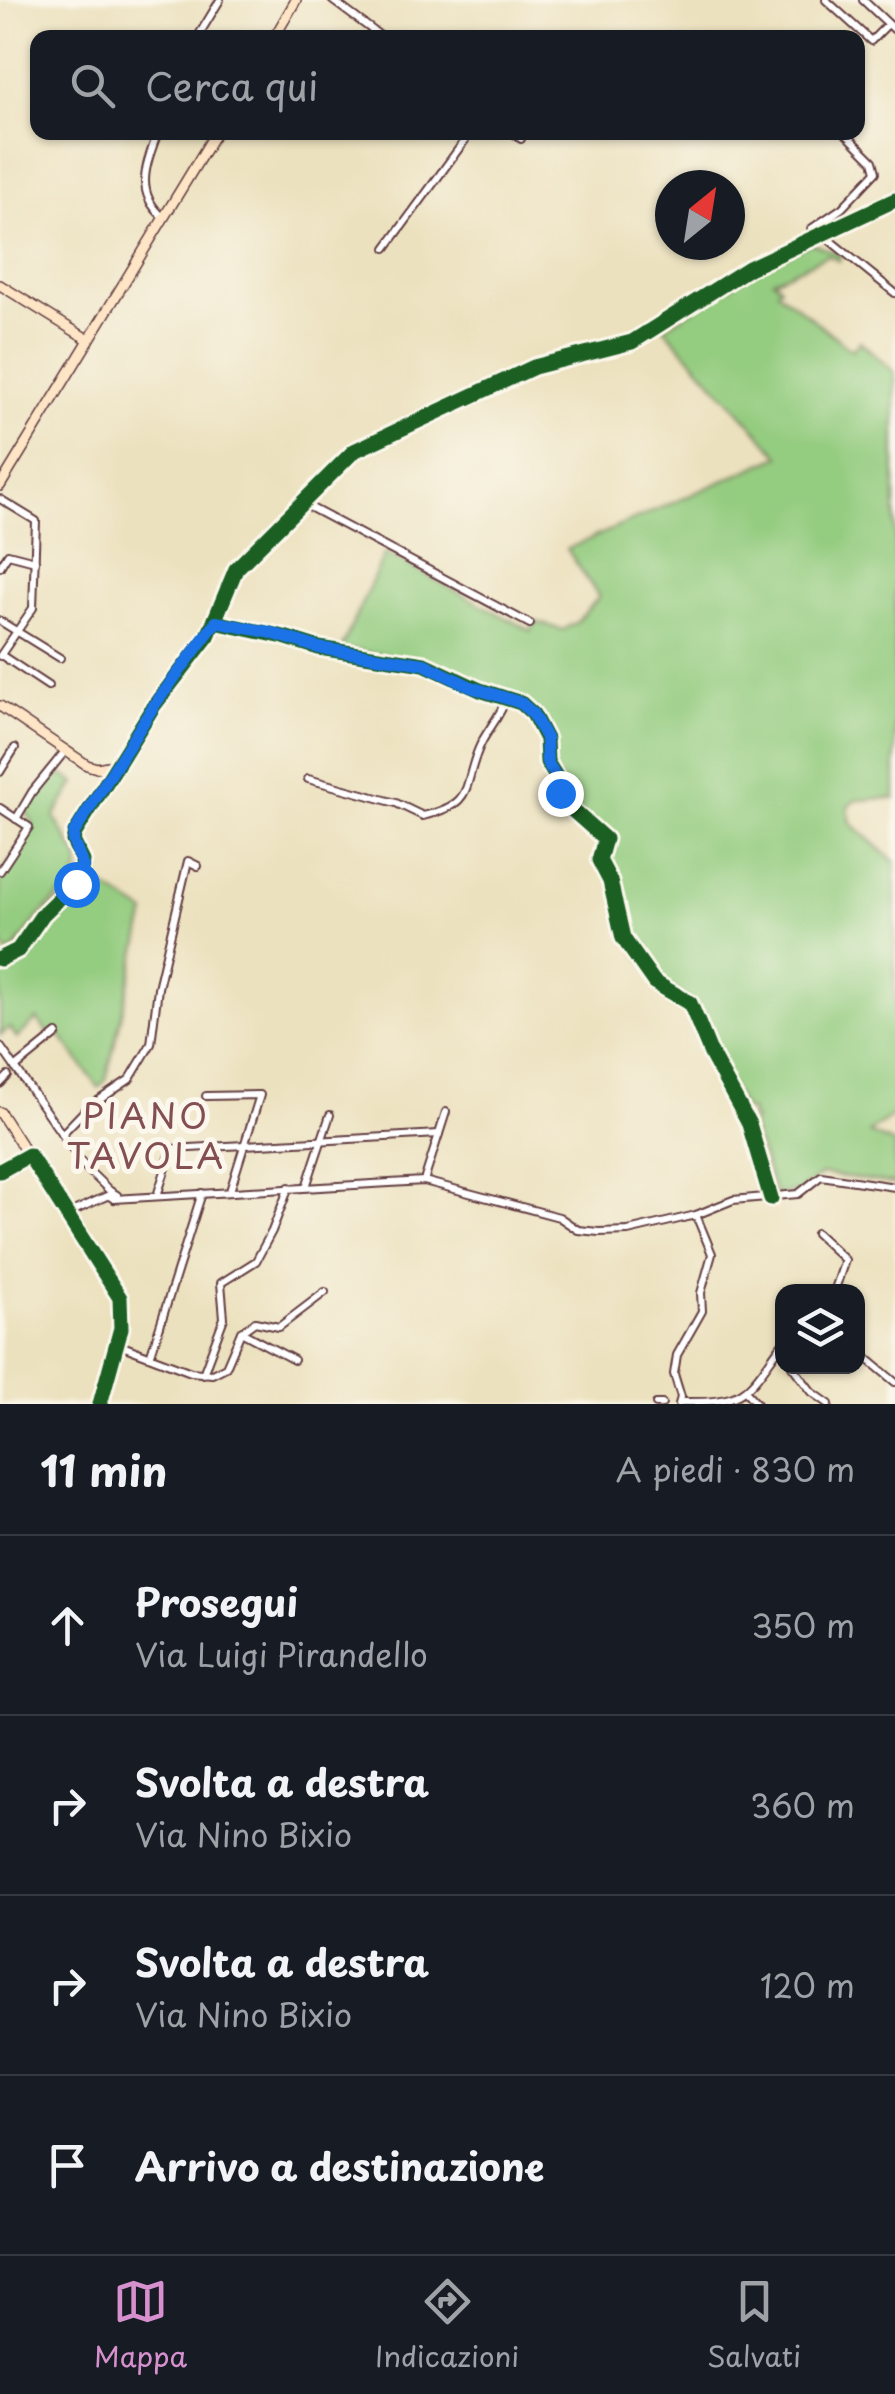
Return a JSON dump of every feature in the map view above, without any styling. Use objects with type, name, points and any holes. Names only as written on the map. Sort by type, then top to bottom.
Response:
[{"type":"street","points":[[203,30],[220,0]]},
{"type":"street","points":[[279,30],[296,0]]},
{"type":"street","points":[[332,0],[372,30]]},
{"type":"street","points":[[826,0],[859,30]]},
{"type":"street","points":[[863,0],[895,30]]},
{"type":"street","points":[[865,36],[871,41],[888,24]]},
{"type":"street","points":[[156,140],[144,187],[149,205],[164,218]]},
{"type":"street","points":[[0,486],[211,140]]},
{"type":"street","points":[[386,248],[465,140]]},
{"type":"street","points":[[852,140],[873,160],[876,172],[856,195],[812,230],[895,293]]},
{"type":"street","points":[[0,958],[13,955],[43,914],[78,880],[83,866],[73,841],[74,833],[164,690],[216,622],[236,569],[354,451],[534,367],[632,342],[739,274],[895,200]]},
{"type":"street","points":[[0,284],[89,340]]},
{"type":"street","points":[[0,500],[36,521],[34,608],[1,655],[48,686]]},
{"type":"street","points":[[302,503],[530,624]]},
{"type":"street","points":[[0,567],[8,554],[35,560]]},
{"type":"street","points":[[0,621],[60,658]]},
{"type":"street","points":[[216,622],[268,632],[319,648],[424,664],[471,687],[521,703],[533,714],[546,738],[547,762],[560,783],[560,793],[570,808],[605,838],[599,860],[610,882],[622,938],[654,982],[690,1003],[749,1124],[772,1198]]},
{"type":"street","points":[[308,779],[396,803],[423,816],[452,807],[472,776],[479,748],[506,698]]},
{"type":"street","points":[[0,706],[107,780]]},
{"type":"street","points":[[0,772],[15,748]]},
{"type":"street","points":[[16,819],[39,782],[66,750]]},
{"type":"street","points":[[92,767],[108,767],[119,759]]},
{"type":"street","points":[[0,808],[29,827],[0,871]]},
{"type":"street","points":[[62,1134],[86,1109],[130,1079],[151,1044],[164,959],[188,861],[198,866]]},
{"type":"street","points":[[15,1068],[57,1034]]},
{"type":"street","points":[[0,1046],[85,1167],[112,1196]]},
{"type":"street","points":[[0,1084],[8,1076]]},
{"type":"street","points":[[206,1096],[260,1095],[230,1191]]},
{"type":"street","points":[[0,1112],[120,1298],[118,1344],[100,1404]]},
{"type":"street","points":[[424,1181],[446,1112]]},
{"type":"street","points":[[306,1186],[330,1114]]},
{"type":"street","points":[[157,1196],[172,1149],[439,1134]]},
{"type":"street","points":[[0,1171],[29,1155]]},
{"type":"street","points":[[70,1218],[89,1202],[112,1196],[137,1198],[424,1181],[559,1216],[578,1230],[628,1231],[696,1215],[732,1200],[798,1194],[821,1176],[895,1187]]},
{"type":"street","points":[[203,1374],[224,1318],[221,1283],[256,1261],[289,1188]]},
{"type":"street","points":[[152,1354],[202,1193]]},
{"type":"street","points":[[696,1215],[712,1254],[702,1311],[678,1354],[674,1374],[680,1403],[731,1400],[746,1392],[775,1356]]},
{"type":"street","points":[[816,1233],[845,1260],[837,1284]]},
{"type":"street","points":[[118,1344],[212,1374],[226,1367],[241,1332],[255,1322],[278,1327],[325,1292]]},
{"type":"street","points":[[241,1332],[294,1360]]},
{"type":"street","points":[[865,1357],[895,1382]]},
{"type":"street","points":[[798,1374],[828,1404]]},
{"type":"street","points":[[746,1392],[757,1404]]},
{"type":"green space","points":[[811,243],[840,254],[839,261],[828,255],[773,280],[780,286],[777,291],[852,350],[860,341],[895,373],[895,799],[855,800],[848,807],[851,823],[895,862],[895,1114],[869,1133],[895,1144],[895,1184],[822,1174],[798,1192],[775,1194],[751,1125],[755,1120],[750,1119],[751,1111],[744,1110],[724,1074],[694,1009],[679,992],[656,981],[629,940],[602,861],[609,838],[576,811],[564,795],[536,715],[521,699],[472,685],[422,660],[341,649],[385,553],[531,631],[536,622],[563,630],[577,622],[599,597],[567,549],[780,456],[664,328],[758,269]]},
{"type":"green space","points":[[55,770],[75,783],[54,817],[78,857],[79,870],[73,883],[38,917],[14,950],[7,953],[0,941],[0,875],[33,828],[25,812],[27,806]]},
{"type":"green space","points":[[83,874],[146,913],[106,1080],[99,1088],[56,1030],[50,1036],[37,1019],[17,1038],[10,1028],[0,1035],[0,963],[13,961],[49,912],[78,885]]},
{"type":"cycle path","points":[[0,959],[18,950],[43,914],[78,880],[83,861],[73,841],[75,833],[153,707],[208,636],[236,569],[354,451],[534,367],[632,342],[749,268],[895,200]]},
{"type":"cycle path","points":[[215,622],[319,648],[424,664],[480,690],[521,703],[533,714],[546,739],[547,762],[560,783],[561,793],[570,808],[605,839],[599,860],[610,881],[623,938],[654,982],[690,1003],[711,1054],[749,1124],[771,1198]]},
{"type":"cycle path","points":[[0,1171],[29,1155],[120,1298],[121,1328],[100,1404]]},
{"type":"district","name":"PIANO TAVOLA","points":[[146,1134]]},
{"type":"route","points":[[76,884],[83,866],[73,841],[74,833],[164,690],[216,622],[268,632],[319,648],[424,664],[471,687],[521,703],[533,714],[546,738],[547,762],[560,783],[560,793]]}]
